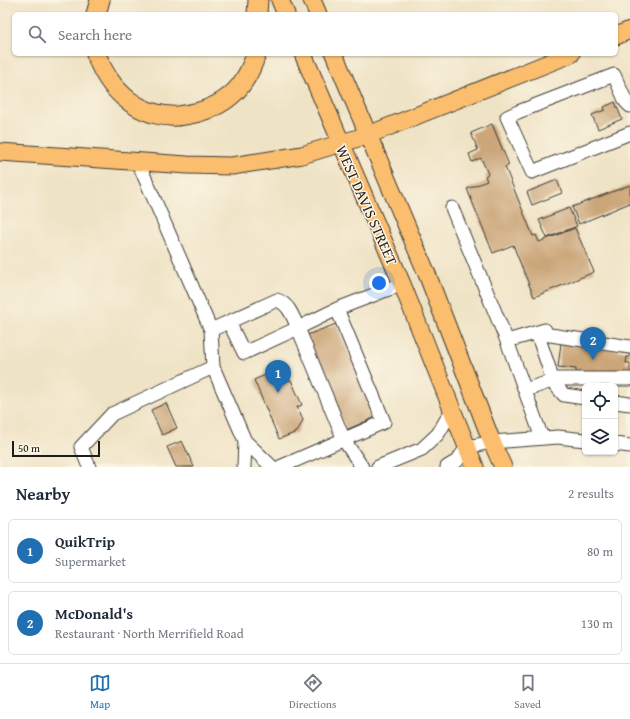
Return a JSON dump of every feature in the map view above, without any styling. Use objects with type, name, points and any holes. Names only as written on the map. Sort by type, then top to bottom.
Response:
[{"type":"highway","points":[[97,12],[100,0]]},
{"type":"highway","points":[[257,12],[258,0]]},
{"type":"highway","points":[[97,56],[103,71],[113,86],[126,99],[141,108],[157,114],[172,116],[204,110],[218,104],[230,96],[243,83],[251,69],[255,56]]},
{"type":"main road","points":[[280,0],[285,12]]},
{"type":"main road","points":[[312,0],[317,12]]},
{"type":"main road","points":[[618,35],[630,30]]},
{"type":"main road","name":"WEST DAVIS STREET","points":[[304,56],[402,284],[475,467]]},
{"type":"main road","name":"WEST DAVIS STREET","points":[[335,56],[427,274],[503,467]]},
{"type":"main road","points":[[0,152],[187,165],[239,166],[302,155],[368,135],[566,56]]},
{"type":"main road","points":[[402,284],[427,274]]},
{"type":"street","points":[[630,106],[614,75],[518,112],[507,118],[532,172],[630,133]]},
{"type":"street","points":[[138,162],[211,330],[213,367],[244,441],[244,467]]},
{"type":"street","points":[[452,208],[507,341],[542,438]]},
{"type":"street","points":[[229,322],[244,353],[337,309],[402,284]]},
{"type":"street","points":[[211,330],[277,300],[282,302],[288,308],[298,328],[344,440],[362,467]]},
{"type":"street","points":[[280,467],[384,422],[337,309]]},
{"type":"street","points":[[507,341],[544,330],[630,342]]},
{"type":"street","points":[[537,333],[630,347]]},
{"type":"street","points":[[537,333],[552,381],[564,395],[582,398]]},
{"type":"street","points":[[89,467],[81,447],[112,414],[213,367]]},
{"type":"street","points":[[525,390],[556,379],[628,381]]},
{"type":"street","points":[[618,402],[630,404]]},
{"type":"street","points":[[378,467],[422,449],[438,434],[452,410]]},
{"type":"street","points":[[447,467],[457,461],[467,447],[492,442],[558,436],[582,440]]},
{"type":"street","points":[[244,441],[272,467]]},
{"type":"street","points":[[618,444],[630,446]]},
{"type":"building","points":[[615,102],[622,119],[598,129],[592,115],[605,110],[604,107]]},
{"type":"building","points":[[492,124],[509,165],[505,167],[533,236],[536,235],[539,242],[575,228],[594,272],[534,297],[513,245],[493,253],[467,189],[487,181],[485,176],[488,174],[481,158],[472,162],[469,154],[478,150],[471,133]]},
{"type":"building","points":[[557,180],[562,193],[532,205],[527,192]]},
{"type":"building","points":[[630,185],[630,203],[579,224],[572,207]]},
{"type":"building","points":[[569,208],[577,226],[547,238],[539,220]]},
{"type":"building","points":[[336,324],[376,417],[346,430],[307,335]]},
{"type":"building","points":[[561,343],[630,352],[630,357],[627,357],[626,363],[630,363],[630,374],[627,378],[576,372],[576,369],[558,367]]},
{"type":"building","points":[[281,368],[287,381],[291,380],[302,405],[297,407],[303,420],[297,432],[279,439],[254,380]]},
{"type":"building","points":[[166,403],[177,428],[162,435],[151,410]]},
{"type":"building","points":[[182,441],[194,467],[176,467],[167,447]]},
{"type":"place","name":"McDonald's","points":[[593,360]]},
{"type":"place","name":"QuikTrip","points":[[278,393]]}]
